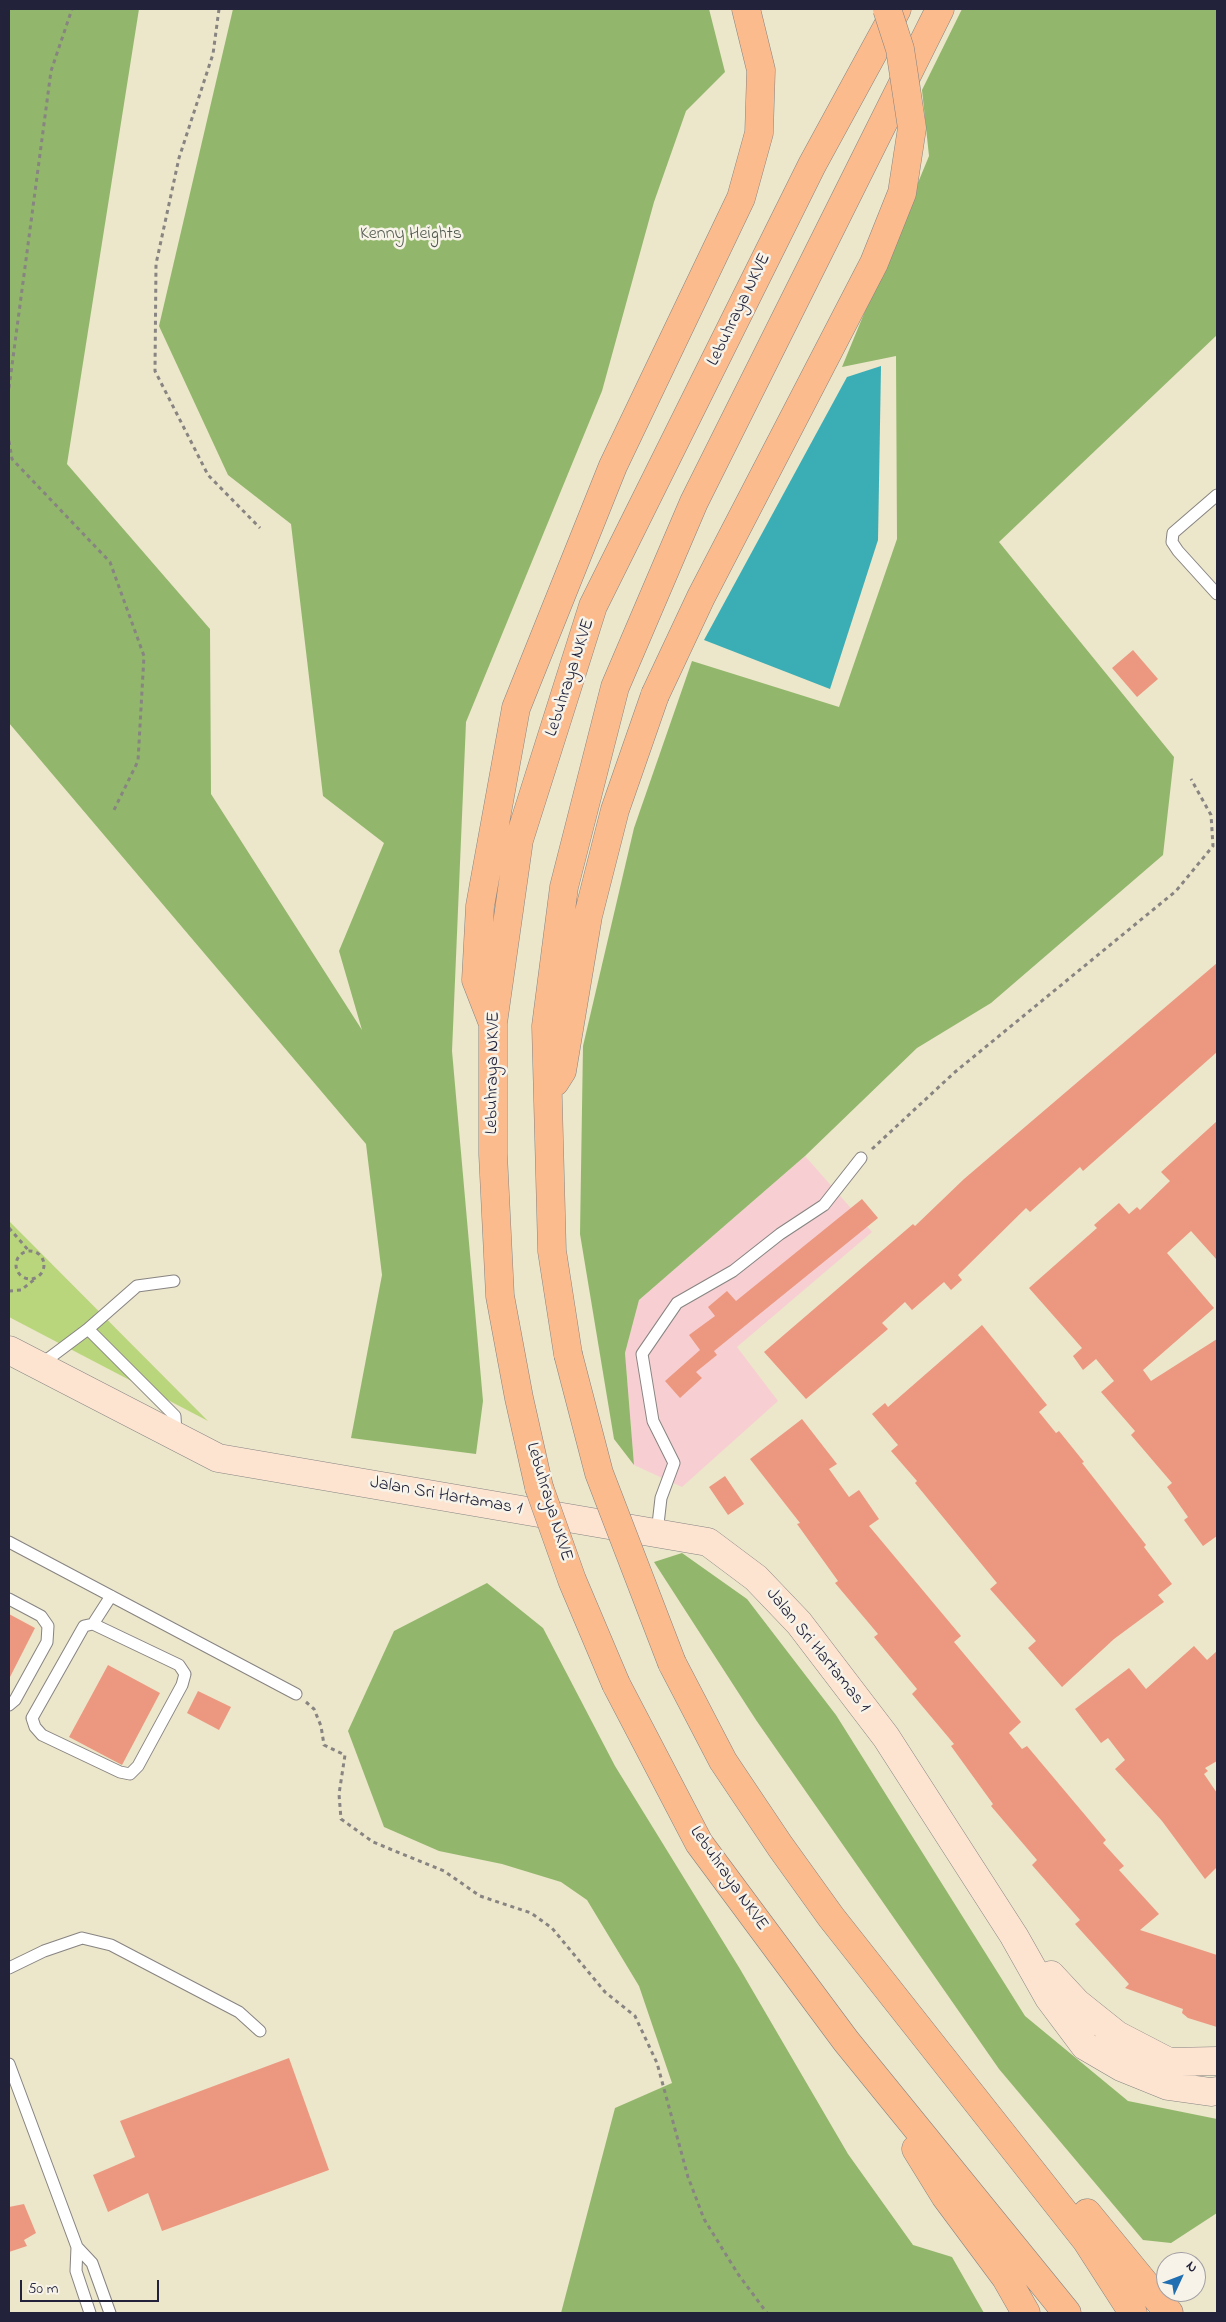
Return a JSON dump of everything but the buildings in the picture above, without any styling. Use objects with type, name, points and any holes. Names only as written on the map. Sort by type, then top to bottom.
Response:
[{"type":"highway","points":[[493,1023],[476,980],[480,906],[516,708],[613,466],[741,198],[759,132],[761,70],[746,9]]},
{"type":"highway","points":[[548,1092],[562,1070],[588,916],[615,810],[655,695],[701,597],[874,263],[902,194],[912,128],[900,48],[887,9]]},
{"type":"highway","name":"Lebuhraya NKVE","points":[[868,2068],[699,1843],[616,1684],[572,1580],[539,1487],[519,1398],[500,1296],[493,1154],[493,1023],[520,840],[594,606],[812,165],[898,9]]},
{"type":"highway","points":[[940,9],[694,502],[615,687],[564,888],[546,1026],[552,1251],[568,1354],[599,1472],[672,1663],[723,1761],[780,1846],[831,1917],[1086,2240],[1133,2313]]},
{"type":"highway","points":[[917,2025],[1054,2173],[1169,2313]]},
{"type":"highway","points":[[868,2068],[1067,2313]]},
{"type":"highway","points":[[868,2068],[944,2196],[1006,2278],[1026,2313]]},
{"type":"street","name":"Jalan Sri Hartamas 1","points":[[9,1350],[218,1458],[708,1542],[756,1578],[799,1623],[886,1737],[1014,1936],[1049,1998],[1085,2046],[1122,2067],[1168,2086],[1211,2092],[1217,2091]]},
{"type":"street","name":"Jalan Sri Hartamas 1","points":[[1014,1936],[1077,2003],[1117,2035],[1169,2062],[1217,2061]]},
{"type":"lane","points":[[1217,495],[1173,533],[1172,542],[1178,552],[1217,594]]},
{"type":"lane","points":[[657,1533],[661,1498],[674,1462],[653,1420],[642,1354],[678,1302],[733,1271],[780,1234],[824,1205],[861,1158]]},
{"type":"lane","points":[[39,1366],[88,1329],[137,1286],[174,1281]]},
{"type":"lane","points":[[88,1329],[175,1416],[176,1436]]},
{"type":"lane","points":[[9,1542],[296,1694]]},
{"type":"lane","points":[[93,1624],[179,1665],[185,1674],[182,1685],[138,1766],[130,1774],[120,1772],[42,1735],[34,1727],[32,1718],[84,1626],[93,1624],[111,1596]]},
{"type":"lane","points":[[9,1599],[41,1616],[48,1626],[47,1642],[15,1700],[9,1705]]},
{"type":"lane","points":[[9,1968],[44,1951],[82,1938],[111,1946],[239,2012],[260,2031]]},
{"type":"lane","points":[[9,2064],[77,2246],[92,2263],[110,2313]]},
{"type":"lane","points":[[77,2246],[76,2271],[90,2313]]},
{"type":"path","points":[[9,388],[52,71],[72,9]]},
{"type":"path","points":[[219,9],[213,54],[179,158],[156,264],[156,371],[208,475],[260,528]]},
{"type":"path","points":[[9,441],[12,459],[110,562],[144,656],[138,761],[113,812]]},
{"type":"path","points":[[861,1158],[955,1072],[1176,891],[1215,846],[1211,814],[1191,779]]},
{"type":"path","points":[[9,1228],[30,1251],[38,1254],[44,1261],[43,1270],[37,1277],[21,1290],[9,1291]]},
{"type":"path","points":[[30,1251],[18,1258],[17,1271],[23,1277],[37,1277]]},
{"type":"path","points":[[296,1694],[314,1709],[321,1726],[324,1745],[345,1755],[340,1794],[341,1819],[373,1842],[444,1871],[480,1896],[531,1913],[552,1928],[605,1992],[635,2016],[657,2063],[688,2177],[704,2219],[738,2274],[767,2313]]},
{"type":"shaded area","points":[[805,1156],[872,1232],[737,1347],[778,1401],[682,1487],[634,1465],[625,1353],[639,1300]]},
{"type":"green space","name":"Kenny Heights","points":[[9,9],[139,9],[67,464],[210,629],[211,794],[362,1030],[339,951],[384,843],[323,796],[291,524],[228,475],[159,326],[233,9],[709,9],[725,72],[686,111],[654,202],[602,391],[466,722],[452,1051],[483,1401],[476,1454],[351,1438],[382,1275],[366,1144],[9,723]]},
{"type":"green space","points":[[962,9],[1217,9],[1217,335],[999,542],[1174,757],[1163,855],[991,1003],[917,1048],[805,1156],[639,1300],[625,1353],[634,1465],[614,1439],[580,1234],[583,1046],[634,828],[692,661],[839,707],[897,539],[896,356],[842,367],[929,156],[922,90]]},
{"type":"green space","points":[[9,1221],[208,1421],[9,1317]]},
{"type":"green space","points":[[682,1553],[747,1599],[836,1715],[1025,2016],[1128,2101],[1217,2119],[1217,2213],[1171,2243],[1143,2240],[999,2069],[756,1720],[654,1562]]},
{"type":"green space","points":[[487,1583],[543,1628],[615,1766],[740,1969],[848,2154],[913,2245],[952,2257],[984,2313],[561,2313],[615,2108],[672,2083],[639,1986],[587,1900],[561,1882],[502,1864],[439,1851],[384,1827],[348,1731],[394,1631]]},
{"type":"water","points":[[881,366],[878,540],[830,689],[704,640],[847,377]]}]
